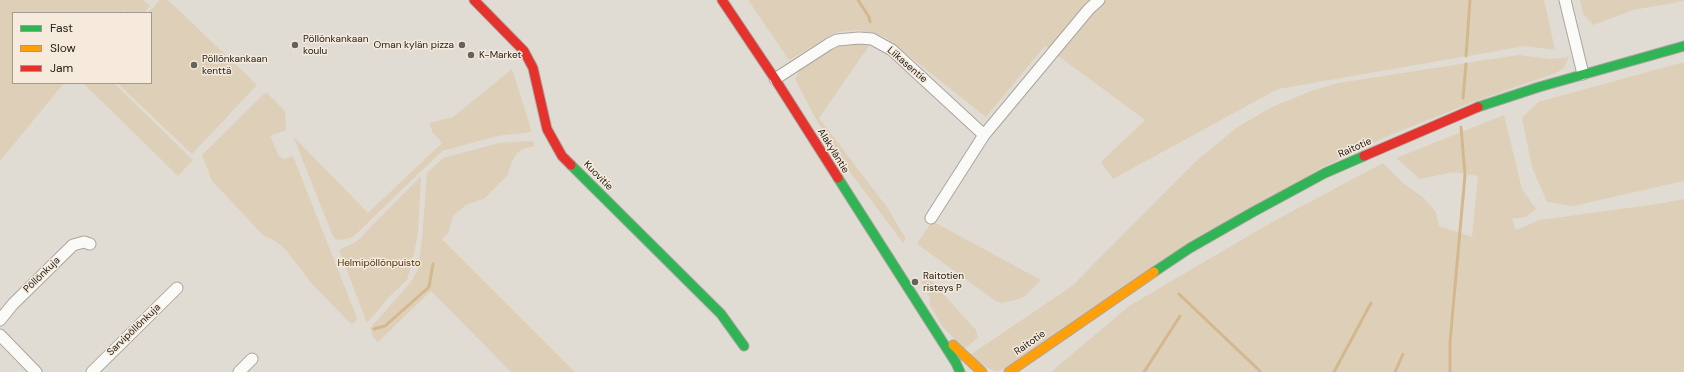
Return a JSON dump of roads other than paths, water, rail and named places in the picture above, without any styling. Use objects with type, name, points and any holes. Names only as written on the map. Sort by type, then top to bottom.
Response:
[{"type":"main road","name":"Kuovitie","points":[[474,0],[524,51],[533,68],[547,129],[562,156],[721,314],[744,346]]},
{"type":"main road","name":"Alakyläntie","points":[[722,0],[775,79],[890,263],[956,363],[960,372]]},
{"type":"main road","name":"Raitotie","points":[[1009,372],[1024,360],[1190,248],[1253,212],[1325,174],[1473,109],[1583,74],[1684,46]]},
{"type":"main road","name":"Alakyläntie","points":[[924,313],[964,357],[982,372]]},
{"type":"main road","name":"Raitotie","points":[[1023,372],[1064,333]]},
{"type":"street","points":[[932,218],[984,135],[1089,9],[1100,0]]},
{"type":"street","points":[[1565,0],[1583,74]]},
{"type":"street","name":"Liikasentie","points":[[775,79],[837,40],[859,38],[872,39],[892,50],[984,135]]},
{"type":"street","name":"Pöllönkuja","points":[[0,320],[13,304],[73,245],[84,242],[90,244]]},
{"type":"street","name":"Sarvipöllönkuja","points":[[92,372],[177,288]]},
{"type":"street","points":[[0,335],[36,372]]},
{"type":"street","points":[[239,372],[252,359]]},
{"type":"waterway","points":[[858,0],[869,17],[870,22]]},
{"type":"waterway","points":[[1466,56],[1470,0]]},
{"type":"waterway","points":[[1463,98],[1466,64]]},
{"type":"waterway","points":[[1450,372],[1450,342],[1465,175],[1461,127]]},
{"type":"waterway","points":[[374,329],[385,326],[429,287],[433,264]]},
{"type":"waterway","points":[[1179,294],[1261,372]]},
{"type":"waterway","points":[[1334,372],[1371,303]]},
{"type":"waterway","points":[[1144,372],[1180,316]]},
{"type":"waterway","points":[[1395,372],[1403,354]]},
{"type":"place","name":"Pöllönkankaan koulu","points":[[295,45]]},
{"type":"place","name":"Oman kylän pizza","points":[[462,45]]},
{"type":"place","name":"K-Market","points":[[471,55]]},
{"type":"place","name":"Pöllönkankaan kenttä","points":[[194,65]]},
{"type":"place","name":"Raitotien risteys P","points":[[915,282]]},
{"type":"park label","name":"Helmipöllönpuisto","points":[[379,263]]}]
